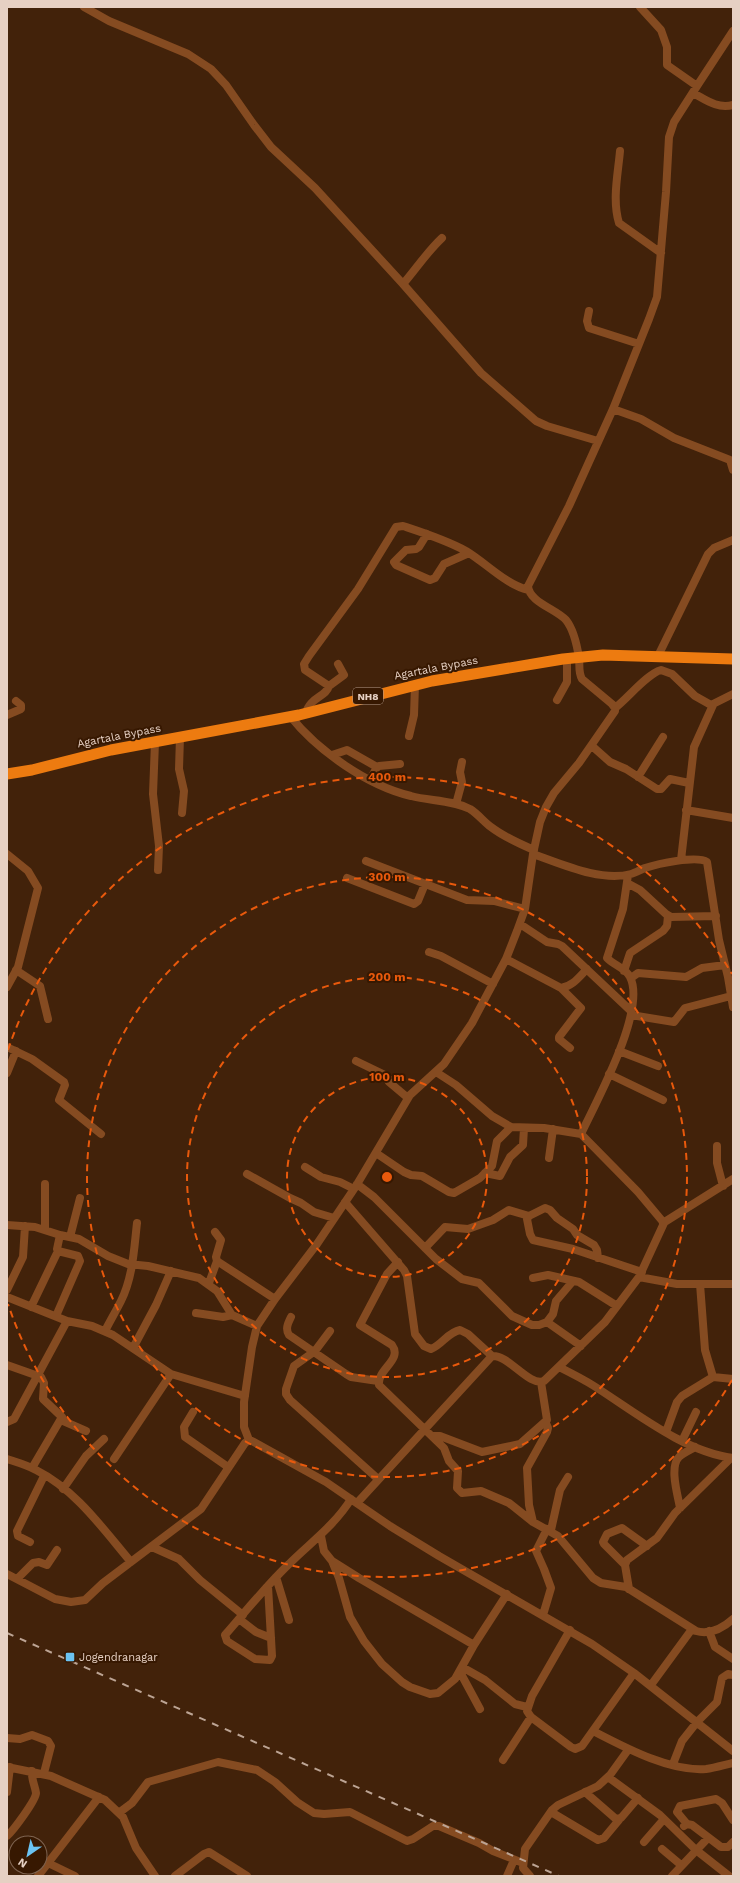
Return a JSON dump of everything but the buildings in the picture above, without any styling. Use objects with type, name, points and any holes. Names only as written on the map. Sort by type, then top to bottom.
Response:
[{"type":"highway","name":"Agartala Bypass","points":[[7,774],[32,770],[76,757],[306,713],[415,684],[567,658],[604,655],[733,659]]},
{"type":"street","points":[[84,7],[109,21],[188,54],[211,69],[226,85],[271,147],[315,188],[403,284],[481,373],[526,414],[547,426],[598,441]]},
{"type":"street","points":[[640,7],[660,30],[667,47],[668,65],[695,89],[718,106],[722,107],[733,105]]},
{"type":"street","points":[[528,590],[532,575],[569,506],[613,409],[657,297],[669,138],[674,122],[733,31]]},
{"type":"street","points":[[620,151],[617,183],[617,215],[619,223],[661,253]]},
{"type":"street","points":[[403,284],[420,265],[431,248],[442,238]]},
{"type":"street","points":[[589,311],[587,321],[589,328],[639,344]]},
{"type":"street","points":[[613,409],[641,419],[668,435],[730,460],[733,470]]},
{"type":"street","points":[[328,686],[303,667],[316,644],[358,589],[396,527],[403,526],[450,543],[469,553],[515,585],[528,590],[536,598],[567,621],[574,634],[579,657],[580,675],[582,679],[615,708]]},
{"type":"street","points":[[427,534],[419,547],[416,549],[406,550],[395,559],[394,562],[396,565],[430,580],[435,578],[444,564],[469,553]]},
{"type":"street","points":[[658,656],[708,554],[714,548],[733,540]]},
{"type":"street","points":[[557,700],[567,682],[567,658]]},
{"type":"street","points":[[306,713],[309,704],[326,691],[328,686],[344,675],[338,664]]},
{"type":"street","points":[[713,705],[696,696],[672,674],[661,670],[652,675],[628,699],[615,708],[614,714],[592,746],[554,793],[540,822],[525,909],[520,924],[506,959],[472,1023],[436,1072],[408,1098],[346,1202],[275,1299],[258,1326],[253,1342],[245,1396],[244,1427],[249,1440],[307,1471],[439,1556],[570,1630],[651,1685],[733,1751]]},
{"type":"street","points":[[410,736],[414,715],[415,684]]},
{"type":"street","points":[[681,860],[694,747],[713,705],[733,694]]},
{"type":"street","points":[[725,699],[733,705]]},
{"type":"street","points":[[7,716],[21,709],[21,705],[16,701]]},
{"type":"street","points":[[290,716],[305,734],[332,755],[370,780],[395,792],[456,804],[470,810],[492,828],[534,852],[596,875],[628,875],[648,867],[681,860],[700,859],[707,862],[733,1007]]},
{"type":"street","points":[[180,737],[179,769],[184,791],[182,814]]},
{"type":"street","points":[[638,777],[662,737]]},
{"type":"street","points":[[155,742],[153,794],[159,846],[158,870]]},
{"type":"street","points":[[592,746],[610,762],[657,789],[661,789],[670,779],[689,783]]},
{"type":"street","points":[[332,755],[347,750],[377,767],[400,764]]},
{"type":"street","points":[[456,804],[462,782],[460,772],[462,762]]},
{"type":"street","points":[[370,780],[377,767]]},
{"type":"street","points":[[686,810],[733,818]]},
{"type":"street","points":[[7,854],[28,871],[38,888],[16,970],[7,987]]},
{"type":"street","points":[[366,861],[467,900],[494,902],[525,909]]},
{"type":"street","points":[[581,1134],[619,1051],[631,1013],[633,991],[631,978],[624,971],[609,961],[607,955],[624,909],[628,875]]},
{"type":"street","points":[[347,878],[414,904],[418,901],[425,884]]},
{"type":"street","points":[[627,884],[640,890],[668,916],[716,916]]},
{"type":"street","points":[[624,971],[630,953],[663,931],[667,926],[668,916]]},
{"type":"street","points":[[520,924],[547,942],[558,944],[587,968],[631,1013],[674,1022],[685,1008],[731,996]]},
{"type":"street","points":[[429,952],[441,956],[493,984]]},
{"type":"street","points":[[506,959],[561,988],[581,1008],[559,1037],[559,1039],[570,1048]]},
{"type":"street","points":[[631,978],[638,973],[686,978],[702,968],[725,965]]},
{"type":"street","points":[[561,988],[569,987],[573,984],[587,968]]},
{"type":"street","points":[[16,970],[40,986],[48,1019]]},
{"type":"street","points":[[7,1046],[32,1059],[64,1082],[59,1100],[101,1134]]},
{"type":"street","points":[[7,1073],[16,1051]]},
{"type":"street","points":[[619,1051],[658,1066]]},
{"type":"street","points":[[356,1061],[385,1075],[389,1082],[408,1098]]},
{"type":"street","points":[[436,1072],[456,1085],[492,1116],[510,1127],[553,1129],[581,1134],[638,1192],[663,1223],[662,1229],[641,1275],[605,1322],[541,1382]]},
{"type":"street","points":[[609,1074],[663,1100]]},
{"type":"street","points":[[376,1152],[404,1172],[425,1177],[452,1193],[474,1182],[494,1163],[497,1141],[510,1127]]},
{"type":"street","points":[[485,1173],[500,1176],[510,1158],[523,1145],[524,1128]]},
{"type":"street","points":[[549,1158],[553,1129]]},
{"type":"street","points":[[717,1146],[717,1163],[723,1186]]},
{"type":"street","points":[[305,1167],[321,1177],[356,1186],[374,1197],[436,1259],[462,1279],[479,1283],[512,1316],[532,1325],[539,1325],[546,1322],[554,1314],[556,1301],[573,1281]]},
{"type":"street","points":[[247,1174],[301,1203],[314,1212],[334,1218]]},
{"type":"street","points":[[663,1223],[733,1179]]},
{"type":"street","points":[[45,1230],[46,1184]]},
{"type":"street","points":[[70,1237],[80,1198]]},
{"type":"street","points":[[346,1202],[398,1262],[407,1276],[415,1334],[424,1346],[431,1349],[435,1348],[453,1333],[460,1330],[468,1334],[492,1356],[499,1357],[534,1380],[541,1382]]},
{"type":"street","points":[[425,1248],[445,1227],[468,1229],[493,1220],[510,1210],[529,1216],[548,1208],[580,1237],[594,1245],[597,1250],[598,1258]]},
{"type":"street","points":[[529,1216],[530,1234],[533,1240],[573,1250],[641,1275],[671,1284],[733,1284]]},
{"type":"street","points":[[105,1331],[122,1301],[132,1265],[137,1223]]},
{"type":"street","points":[[7,1225],[25,1226],[45,1230],[83,1241],[108,1256],[132,1265],[148,1266],[195,1276],[209,1284],[217,1291],[232,1315],[258,1326]]},
{"type":"street","points":[[7,1290],[24,1254],[25,1226]]},
{"type":"street","points":[[209,1284],[217,1261],[216,1257],[221,1240],[215,1232]]},
{"type":"street","points":[[31,1306],[58,1251],[57,1249],[60,1235]]},
{"type":"street","points":[[573,1250],[576,1241],[580,1237]]},
{"type":"street","points":[[56,1316],[80,1261],[78,1256],[58,1251]]},
{"type":"street","points":[[217,1261],[275,1299]]},
{"type":"street","points":[[398,1262],[387,1274],[361,1322],[362,1327],[392,1345],[396,1353],[379,1377],[378,1381],[382,1389],[444,1448],[449,1461],[458,1471],[457,1488],[462,1493],[481,1491],[505,1501],[533,1522],[562,1539],[593,1578],[601,1583],[620,1585],[629,1589],[692,1629],[700,1632],[709,1632],[724,1627],[733,1619]]},
{"type":"street","points":[[133,1348],[156,1305],[171,1271]]},
{"type":"street","points":[[533,1278],[548,1275],[583,1283],[617,1306]]},
{"type":"street","points":[[700,1284],[705,1350],[712,1377]]},
{"type":"street","points":[[7,1297],[67,1321],[72,1321],[105,1331],[120,1338],[171,1374],[245,1396]]},
{"type":"street","points":[[196,1313],[223,1318],[232,1315]]},
{"type":"street","points":[[291,1317],[287,1324],[287,1333],[351,1377],[378,1381]]},
{"type":"street","points":[[7,1422],[14,1419],[67,1321]]},
{"type":"street","points":[[546,1322],[581,1346]]},
{"type":"street","points":[[330,1331],[313,1352],[294,1366],[286,1389],[286,1394],[290,1400],[378,1479]]},
{"type":"street","points":[[268,1586],[271,1659],[267,1661],[254,1659],[225,1638],[225,1635],[241,1617],[268,1586],[276,1577],[306,1546],[321,1536],[354,1501],[378,1479],[492,1356]]},
{"type":"street","points":[[7,1365],[41,1377],[44,1383],[43,1399],[60,1414],[61,1420],[32,1468]]},
{"type":"street","points":[[559,1366],[592,1384],[682,1441],[714,1455],[732,1458]]},
{"type":"street","points":[[114,1459],[171,1374]]},
{"type":"street","points":[[666,1432],[679,1399],[712,1377],[733,1378]]},
{"type":"street","points":[[433,1436],[440,1436],[482,1452],[520,1444],[546,1423],[548,1416],[541,1382]]},
{"type":"street","points":[[192,1412],[184,1427],[185,1437],[228,1467]]},
{"type":"street","points":[[682,1441],[696,1412]]},
{"type":"street","points":[[61,1420],[86,1431]]},
{"type":"street","points":[[533,1522],[529,1505],[527,1468],[548,1432],[546,1423]]},
{"type":"street","points":[[63,1488],[86,1456],[104,1439]]},
{"type":"street","points":[[7,1574],[55,1599],[76,1602],[88,1598],[103,1583],[201,1509],[228,1467],[245,1443],[249,1440]]},
{"type":"street","points":[[680,1508],[674,1479],[676,1463],[679,1457],[695,1446]]},
{"type":"street","points":[[625,1565],[630,1557],[657,1538],[680,1508],[732,1458]]},
{"type":"street","points":[[8,1462],[32,1468],[63,1488],[79,1501],[131,1562]]},
{"type":"street","points":[[30,1542],[18,1536],[17,1531],[44,1476]]},
{"type":"street","points":[[543,1615],[551,1588],[536,1551],[549,1530],[560,1490],[568,1477]]},
{"type":"street","points":[[629,1589],[625,1565],[603,1542],[606,1534],[622,1528],[647,1546]]},
{"type":"street","points":[[321,1536],[324,1551],[332,1561],[340,1578],[350,1617],[360,1636],[379,1660],[402,1682],[410,1687],[433,1695],[453,1682],[474,1645],[507,1594]]},
{"type":"street","points":[[152,1546],[179,1558],[200,1580],[256,1632],[271,1638]]},
{"type":"street","points":[[16,1579],[33,1563],[39,1562],[47,1565],[57,1550]]},
{"type":"street","points":[[332,1561],[363,1581],[474,1645]]},
{"type":"street","points":[[276,1577],[289,1620]]},
{"type":"street","points":[[651,1685],[692,1629]]},
{"type":"street","points":[[570,1630],[527,1707],[528,1714],[531,1717],[575,1748],[582,1746],[634,1673]]},
{"type":"street","points":[[709,1632],[715,1647],[733,1659]]},
{"type":"street","points":[[461,1669],[484,1680],[516,1704],[527,1707]]},
{"type":"street","points":[[461,1669],[480,1708]]},
{"type":"street","points":[[673,1764],[682,1741],[697,1722],[718,1702],[724,1675],[733,1675]]},
{"type":"street","points":[[503,1760],[531,1717]]},
{"type":"street","points":[[593,1730],[628,1750],[687,1769],[706,1769],[733,1763]]},
{"type":"street","points":[[7,1738],[20,1739],[32,1734],[48,1741],[51,1746],[44,1774]]},
{"type":"street","points":[[530,1876],[523,1868],[525,1849],[551,1812],[558,1805],[598,1786],[608,1777],[628,1750]]},
{"type":"street","points":[[120,1812],[132,1803],[148,1782],[218,1762],[257,1770],[275,1782],[297,1802],[314,1812],[324,1814],[350,1812],[407,1841],[413,1839],[433,1826],[439,1826],[523,1863]]},
{"type":"street","points":[[7,1792],[9,1767],[44,1774],[100,1797],[120,1812],[136,1848],[155,1876]]},
{"type":"street","points":[[7,1836],[35,1799],[36,1791],[31,1778],[32,1771]]},
{"type":"street","points":[[608,1777],[664,1819],[696,1850],[729,1876]]},
{"type":"street","points":[[585,1792],[613,1818],[619,1820]]},
{"type":"street","points":[[75,1876],[48,1863],[100,1797]]},
{"type":"street","points":[[551,1812],[598,1840],[604,1838],[638,1798]]},
{"type":"street","points":[[733,1820],[722,1803],[716,1799],[680,1806],[677,1812],[687,1824],[692,1825],[708,1838],[725,1847],[733,1842]]},
{"type":"street","points":[[644,1842],[664,1819]]},
{"type":"street","points":[[678,1832],[687,1824]]},
{"type":"street","points":[[672,1876],[708,1838]]},
{"type":"street","points":[[662,1849],[681,1866]]},
{"type":"street","points":[[175,1876],[208,1852],[247,1876]]},
{"type":"street","points":[[507,1876],[514,1860]]},
{"type":"railway","points":[[7,1633],[559,1876]]},
{"type":"place","name":"Jogendranagar","points":[[70,1657]]}]
